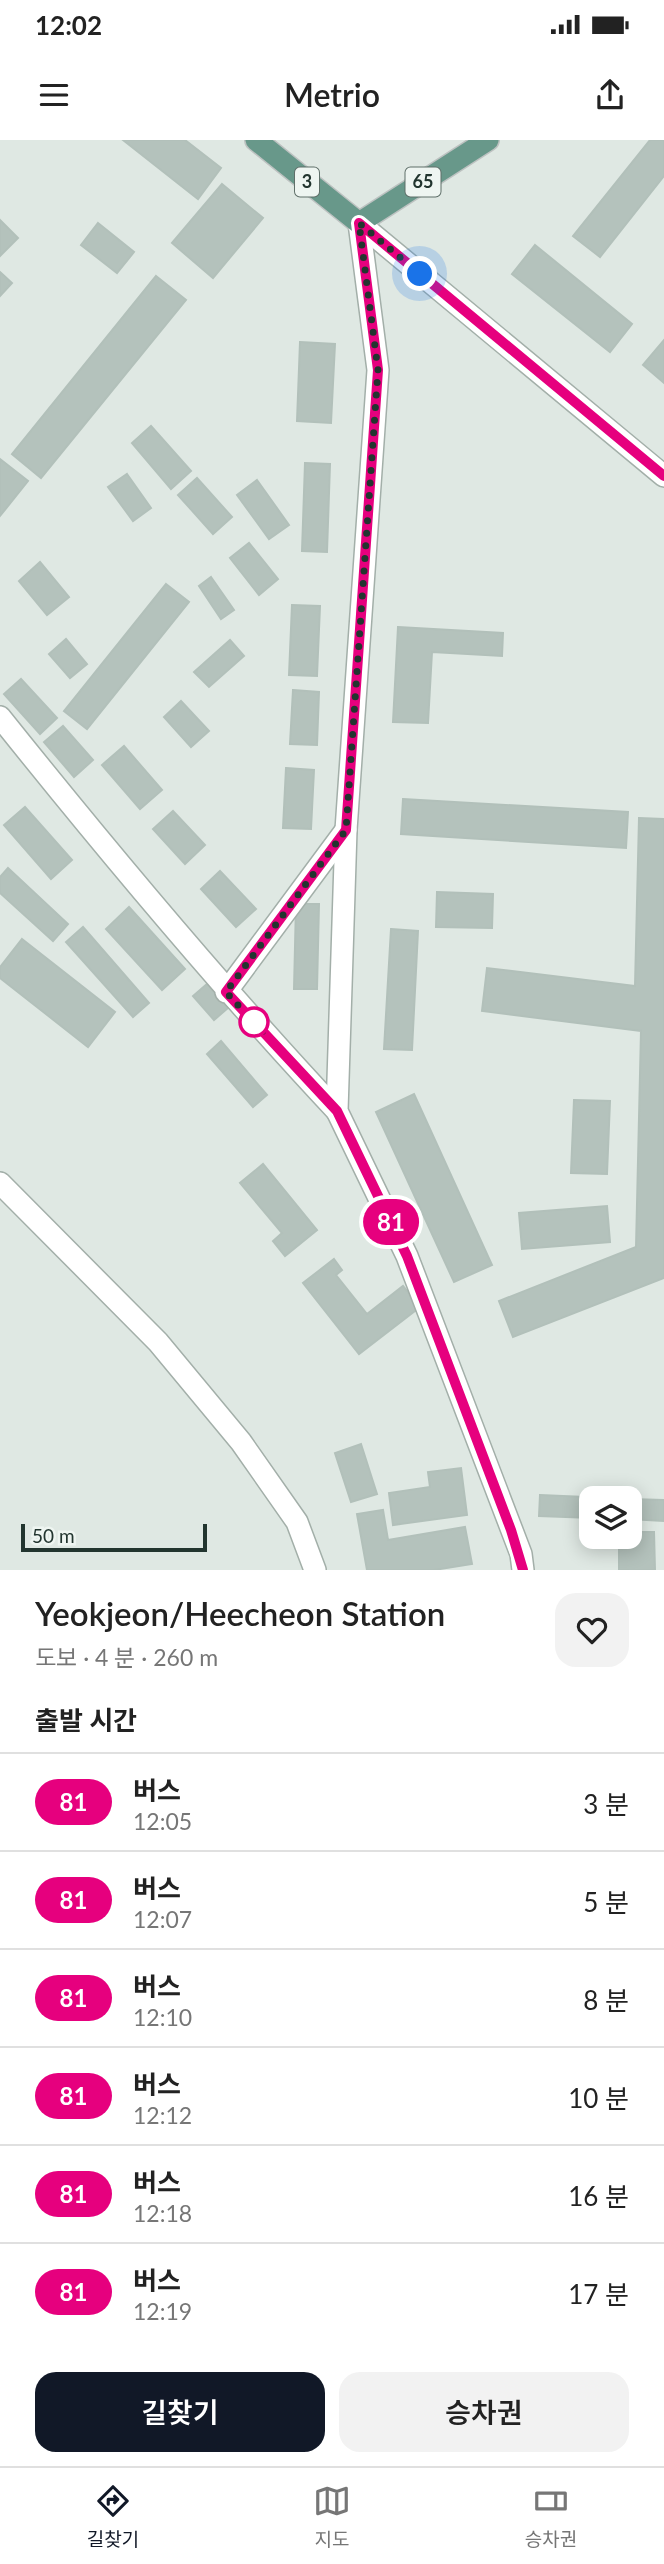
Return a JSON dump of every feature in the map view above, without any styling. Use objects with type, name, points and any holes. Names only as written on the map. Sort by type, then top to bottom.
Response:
[{"type":"main road","name":"3","points":[[256,140],[359,223]]},
{"type":"main road","name":"65","points":[[359,223],[488,140]]},
{"type":"street","points":[[359,223],[664,476]]},
{"type":"street","points":[[337,1111],[346,830],[378,370],[359,223]]},
{"type":"street","points":[[0,717],[79,816],[204,960],[226,992],[337,1111],[407,1256],[511,1530],[523,1570]]},
{"type":"street","points":[[226,992],[346,830]]},
{"type":"street","points":[[0,1183],[158,1342],[241,1442],[297,1522],[315,1570]]},
{"type":"building","points":[[123,140],[185,140],[221,168],[198,199]]},
{"type":"building","points":[[650,140],[664,140],[664,176],[600,257],[573,236]]},
{"type":"building","points":[[222,184],[263,218],[213,278],[172,243]]},
{"type":"building","points":[[0,220],[18,238],[0,256]]},
{"type":"building","points":[[98,223],[134,252],[117,273],[81,245]]},
{"type":"building","points":[[535,245],[632,324],[610,352],[512,274]]},
{"type":"building","points":[[0,272],[12,283],[0,296]]},
{"type":"building","points":[[156,276],[186,300],[41,478],[12,454]]},
{"type":"building","points":[[664,340],[664,383],[643,365]]},
{"type":"building","points":[[300,342],[335,344],[331,423],[297,421]]},
{"type":"building","points":[[151,426],[191,471],[171,489],[132,443]]},
{"type":"building","points":[[0,459],[28,481],[0,516]]},
{"type":"building","points":[[305,463],[330,464],[327,552],[302,551]]},
{"type":"building","points":[[127,474],[151,508],[133,521],[108,487]]},
{"type":"building","points":[[197,478],[232,517],[213,534],[178,495]]},
{"type":"building","points":[[257,480],[289,525],[269,539],[237,495]]},
{"type":"building","points":[[249,543],[278,579],[259,595],[230,558]]},
{"type":"building","points":[[40,562],[69,597],[47,615],[19,581]]},
{"type":"building","points":[[211,577],[234,610],[221,619],[199,586]]},
{"type":"building","points":[[166,584],[189,602],[87,729],[64,711]]},
{"type":"building","points":[[292,605],[320,606],[317,676],[289,675]]},
{"type":"building","points":[[398,627],[503,633],[502,656],[432,652],[428,723],[393,722]]},
{"type":"building","points":[[66,639],[87,664],[70,678],[49,654]]},
{"type":"building","points":[[230,640],[244,656],[209,687],[194,672]]},
{"type":"building","points":[[21,679],[57,718],[40,734],[4,694]]},
{"type":"building","points":[[293,690],[319,692],[317,745],[290,744]]},
{"type":"building","points":[[181,701],[209,731],[191,747],[164,717]]},
{"type":"building","points":[[63,726],[93,760],[74,777],[44,742]]},
{"type":"building","points":[[124,746],[162,790],[140,809],[102,765]]},
{"type":"building","points":[[286,768],[314,770],[311,829],[283,828]]},
{"type":"building","points":[[403,799],[628,812],[626,848],[401,834]]},
{"type":"building","points":[[25,807],[72,860],[51,879],[4,825]]},
{"type":"building","points":[[173,811],[205,845],[185,864],[153,829]]},
{"type":"building","points":[[639,818],[664,819],[664,1278],[513,1337],[499,1301],[636,1247],[641,1031],[482,1011],[487,968],[635,986]]},
{"type":"building","points":[[8,868],[68,924],[53,941],[0,893],[0,877]]},
{"type":"building","points":[[220,871],[256,909],[236,927],[201,889]]},
{"type":"building","points":[[437,892],[493,894],[492,928],[436,927]]},
{"type":"building","points":[[296,904],[319,904],[317,989],[294,989]]},
{"type":"building","points":[[129,907],[185,969],[162,990],[106,929]]},
{"type":"building","points":[[83,927],[149,1003],[133,1017],[66,942]]},
{"type":"building","points":[[391,929],[418,931],[412,1050],[384,1049]]},
{"type":"building","points":[[22,939],[115,1012],[88,1047],[0,978],[0,967]]},
{"type":"building","points":[[207,984],[228,1008],[214,1020],[193,996]]},
{"type":"building","points":[[221,1041],[267,1095],[253,1107],[207,1054]]},
{"type":"building","points":[[414,1094],[492,1265],[454,1282],[376,1112]]},
{"type":"building","points":[[574,1100],[610,1101],[607,1174],[571,1173]]},
{"type":"building","points":[[263,1164],[317,1230],[285,1256],[273,1241],[282,1233],[240,1183]]},
{"type":"building","points":[[607,1206],[610,1242],[522,1249],[519,1213]]},
{"type":"building","points":[[334,1259],[342,1270],[336,1275],[367,1314],[403,1286],[420,1307],[359,1354],[303,1283]]},
{"type":"building","points":[[361,1444],[377,1494],[351,1502],[335,1453]]},
{"type":"building","points":[[461,1468],[467,1515],[393,1525],[389,1493],[430,1487],[428,1472]]},
{"type":"building","points":[[540,1495],[579,1497],[579,1518],[539,1516]]},
{"type":"building","points":[[642,1499],[664,1500],[664,1521],[642,1520]]},
{"type":"building","points":[[383,1510],[388,1540],[465,1527],[472,1564],[434,1570],[367,1570],[357,1514]]},
{"type":"building","points":[[642,1532],[654,1532],[655,1570],[619,1570],[619,1549],[642,1549]]},
{"type":"bus line","name":"81","points":[[523,1570],[520,1554],[407,1256],[337,1111],[226,992],[346,830],[378,370],[359,223],[664,476]]},
{"type":"route","points":[[254,1022],[263,1032],[226,992],[346,830],[378,370],[359,223],[420,274]]}]
